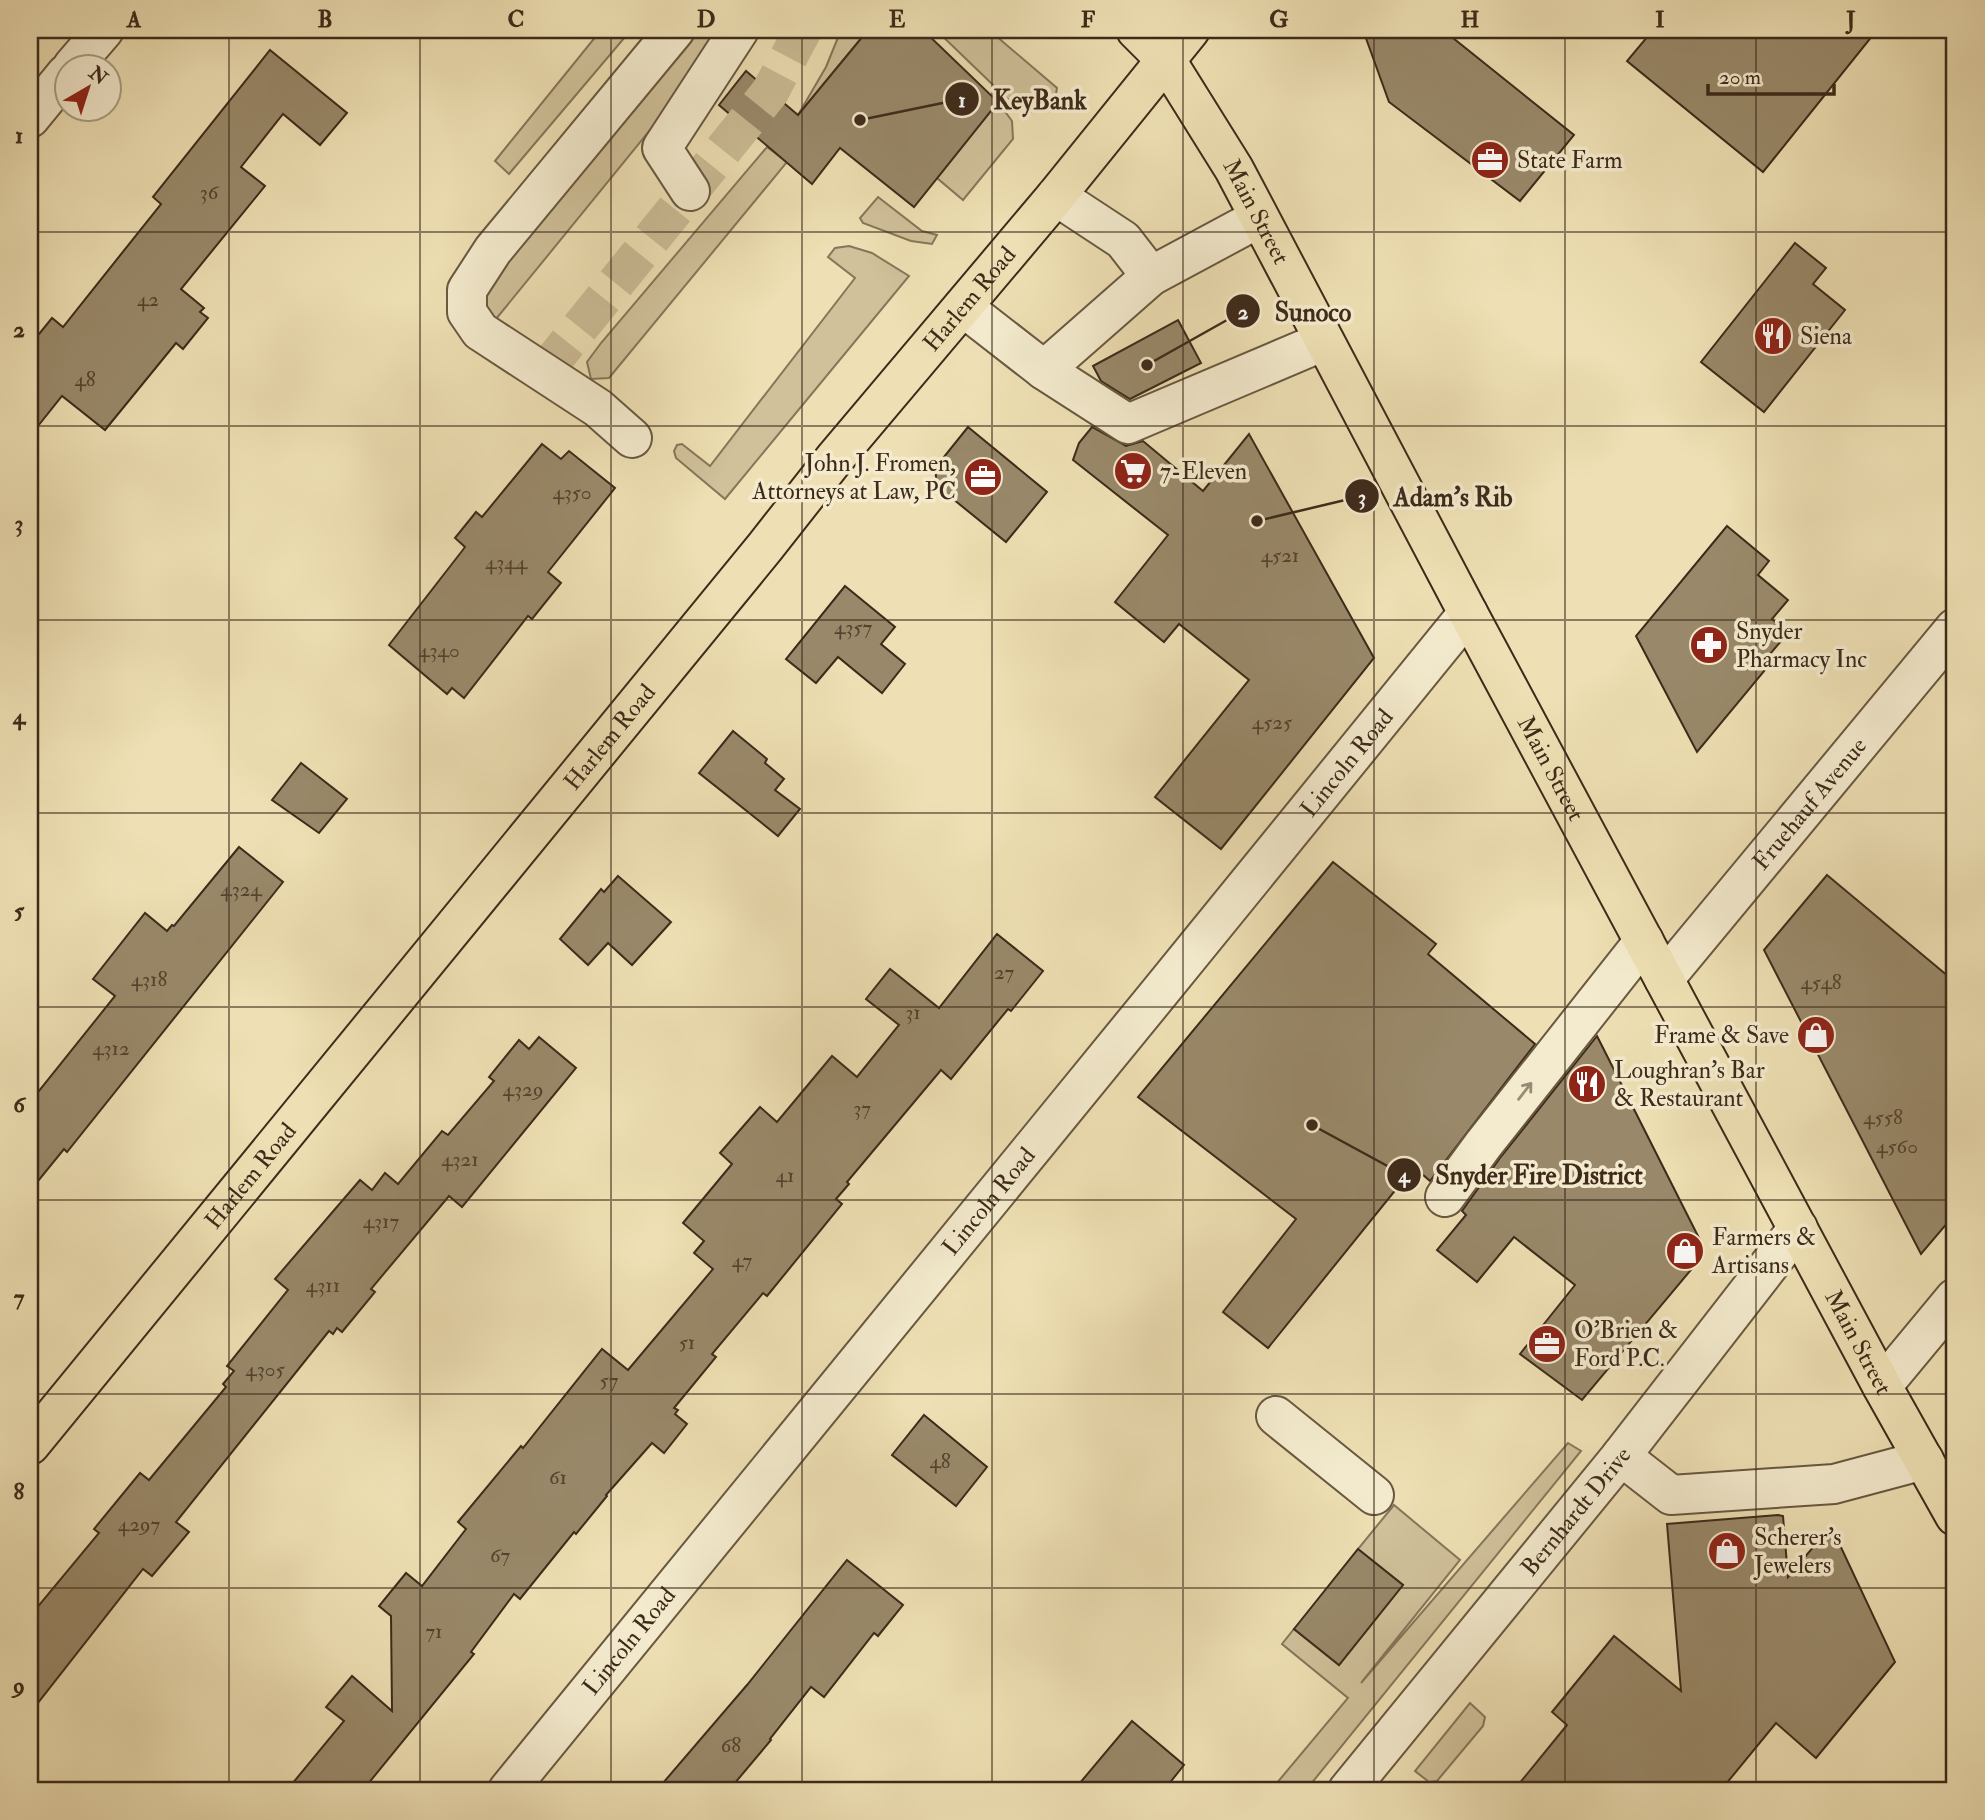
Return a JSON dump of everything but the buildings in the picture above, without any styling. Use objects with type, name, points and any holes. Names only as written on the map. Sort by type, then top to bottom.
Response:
[{"type":"main road","name":"Main Street","points":[[1136,30],[1166,60],[1234,169],[1468,613],[1882,1386],[1955,1516]]},
{"type":"main road","name":"Harlem Road","points":[[30,1445],[833,461],[1056,196],[1190,30]]},
{"type":"street","points":[[85,52],[104,30]]},
{"type":"street","points":[[632,438],[598,408],[480,331],[467,312],[467,290],[493,250],[675,30]]},
{"type":"street","points":[[690,191],[662,148],[739,30]]},
{"type":"street","points":[[30,118],[52,91]]},
{"type":"street","points":[[1056,196],[1123,240],[1151,276]]},
{"type":"street","points":[[1044,370],[1151,276],[1259,218]]},
{"type":"street","points":[[963,307],[1044,370],[1128,424],[1324,341]]},
{"type":"street","name":"Lincoln Road","points":[[508,1790],[1468,613]]},
{"type":"street","name":"Fruehauf Avenue","points":[[1664,979],[1955,628]]},
{"type":"street","points":[[1445,1197],[1644,941]]},
{"type":"street","name":"Bernhardt Drive","points":[[1348,1790],[1621,1455],[1798,1228]]},
{"type":"street","points":[[1882,1386],[1955,1298]]},
{"type":"street","points":[[1276,1416],[1374,1495]]},
{"type":"street","points":[[1621,1455],[1671,1495],[1834,1484],[1924,1460]]},
{"type":"shaded area","points":[[601,30],[631,30],[509,174],[495,161]]},
{"type":"shaded area","points":[[695,30],[724,30],[655,124],[496,319],[478,302],[482,286]]},
{"type":"shaded area","points":[[841,30],[868,30],[798,115],[826,67]]},
{"type":"shaded area","points":[[936,30],[989,30],[1057,88],[1055,100],[1031,112],[1016,107]]},
{"type":"shaded area","points":[[998,102],[1012,121],[1013,139],[963,200],[937,178]]},
{"type":"shaded area","points":[[767,147],[787,162],[609,378],[591,379],[587,362],[601,343]]},
{"type":"shaded area","points":[[878,197],[922,231],[937,235],[932,244],[911,241],[863,223],[860,218]]},
{"type":"shaded area","points":[[849,246],[872,253],[909,276],[725,499],[676,458],[674,451],[677,445],[682,444],[710,466],[855,278],[828,257],[835,248]]},
{"type":"shaded area","points":[[1568,1443],[1581,1451],[1306,1790],[1271,1790],[1348,1698],[1282,1644],[1294,1629],[1339,1665],[1403,1585],[1358,1549],[1394,1505],[1460,1560],[1361,1683]]},
{"type":"shaded area","points":[[1470,1703],[1485,1717],[1483,1726],[1437,1781],[1429,1782],[1415,1771]]},
{"type":"tunnel","points":[[544,372],[770,92],[803,30]]},
{"type":"place","name":"KeyBank","points":[[860,120]]},
{"type":"place","name":"State Farm","points":[[1490,160]]},
{"type":"place","name":"Siena","points":[[1773,336]]},
{"type":"place","name":"Sunoco","points":[[1147,365]]},
{"type":"place","name":"7-Eleven","points":[[1133,471]]},
{"type":"place","name":"John J. Fromen, Attorneys at Law, PC","points":[[983,477]]},
{"type":"place","name":"Adam's Rib","points":[[1257,521]]},
{"type":"place","name":"Snyder Pharmacy Inc","points":[[1709,645]]},
{"type":"place","name":"Frame & Save","points":[[1816,1035]]},
{"type":"place","name":"Loughran's Bar & Restaurant","points":[[1587,1084]]},
{"type":"place","name":"Snyder Fire District","points":[[1312,1125]]},
{"type":"place","name":"Farmers & Artisans","points":[[1685,1251]]},
{"type":"place","name":"O'Brien & Ford P.C.","points":[[1547,1344]]},
{"type":"place","name":"Scherer's Jewelers","points":[[1727,1551]]}]
